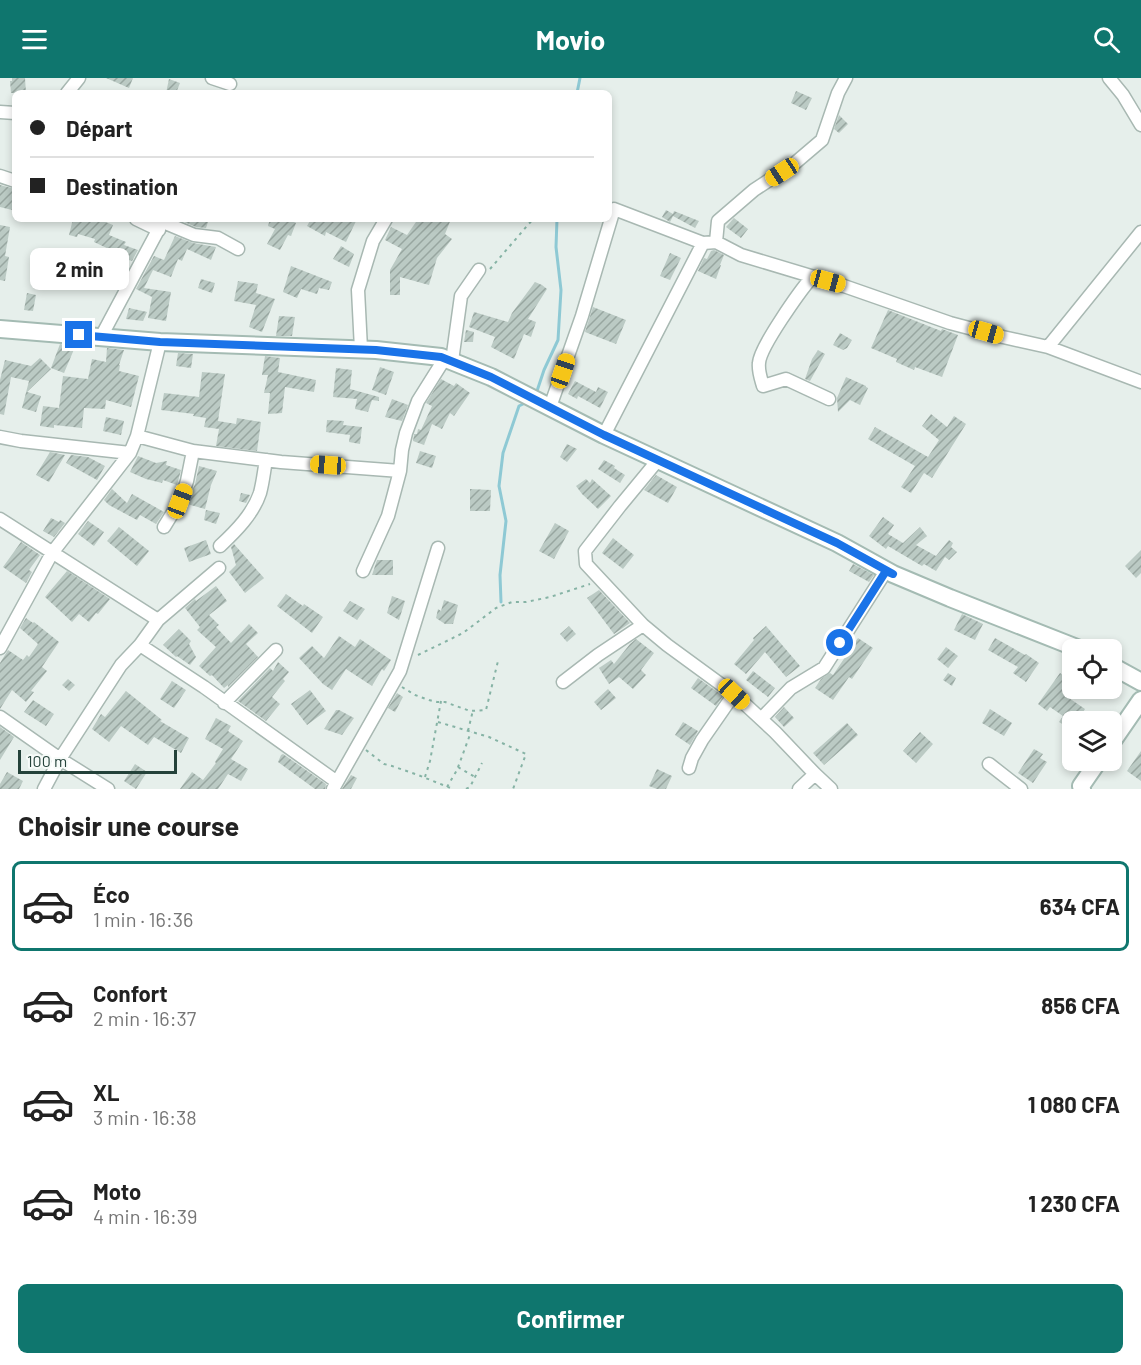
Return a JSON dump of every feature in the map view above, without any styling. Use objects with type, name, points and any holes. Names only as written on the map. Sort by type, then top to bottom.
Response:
[{"type":"street","points":[[69,90],[79,78]]},
{"type":"street","points":[[212,78],[230,85]]},
{"type":"street","points":[[604,435],[710,242],[718,221],[754,190],[795,163],[822,140],[838,93],[846,78]]},
{"type":"street","points":[[1110,78],[1141,125]]},
{"type":"street","points":[[612,216],[614,209],[741,255],[844,286],[950,323],[1048,347],[1141,382]]},
{"type":"street","points":[[361,349],[358,290],[373,241],[384,222]]},
{"type":"street","points":[[550,407],[582,316],[610,222]]},
{"type":"street","points":[[101,337],[162,224],[194,235],[218,238],[238,249]]},
{"type":"street","points":[[1048,347],[1141,232]]},
{"type":"street","points":[[363,571],[388,516],[400,471],[406,433],[418,401],[448,360],[461,296],[479,270]]},
{"type":"street","points":[[812,277],[787,311],[763,350],[759,369],[764,386],[786,379],[829,399]]},
{"type":"street","points":[[0,329],[160,342],[361,349],[430,355],[491,377],[604,435],[837,543],[893,574]]},
{"type":"street","points":[[0,648],[52,553],[130,453],[137,436],[160,342]]},
{"type":"street","points":[[137,436],[193,451],[266,460],[400,471]]},
{"type":"street","points":[[0,437],[130,453]]},
{"type":"street","points":[[164,527],[180,501],[193,451]]},
{"type":"street","points":[[220,546],[252,510],[260,492],[266,460]]},
{"type":"street","points":[[658,460],[585,551],[586,564],[643,625],[734,694],[831,789]]},
{"type":"street","points":[[0,519],[158,620]]},
{"type":"street","points":[[140,645],[204,687],[335,785],[400,671],[438,548]]},
{"type":"street","points":[[44,789],[60,759],[121,665],[140,645],[158,620],[219,568]]},
{"type":"street","points":[[761,719],[791,688],[824,668],[886,571],[1062,642]]},
{"type":"street","points":[[563,682],[643,625]]},
{"type":"street","points":[[224,703],[276,650]]},
{"type":"street","points":[[1122,672],[1141,682]]},
{"type":"street","points":[[689,768],[702,740],[734,694]]},
{"type":"street","points":[[1122,728],[1141,700]]},
{"type":"street","points":[[0,717],[108,789]]},
{"type":"street","points":[[989,764],[1021,789]]},
{"type":"street","points":[[1080,788],[1092,771]]},
{"type":"street","points":[[799,789],[815,774]]},
{"type":"path","points":[[479,270],[486,275],[530,222]]},
{"type":"path","points":[[404,661],[463,633],[496,608],[512,602],[526,602],[550,597],[584,587],[600,579]]},
{"type":"path","points":[[394,683],[422,698],[441,701],[470,711],[486,710],[498,661]]},
{"type":"path","points":[[425,777],[441,701]]},
{"type":"path","points":[[447,787],[458,767],[473,710]]},
{"type":"path","points":[[438,722],[489,737],[526,754],[513,789]]},
{"type":"path","points":[[358,745],[384,764],[453,789]]},
{"type":"path","points":[[466,789],[470,787],[482,763]]},
{"type":"path","points":[[458,767],[475,777]]},
{"type":"building","points":[[12,78],[25,78],[26,90],[12,90],[11,93],[10,81]]},
{"type":"building","points":[[106,78],[133,78],[129,88]]},
{"type":"building","points":[[169,79],[180,83],[177,90],[167,90]]},
{"type":"building","points":[[796,91],[812,98],[806,110],[791,103]]},
{"type":"building","points":[[839,115],[848,124],[839,133],[834,129]]},
{"type":"building","points":[[0,185],[12,188],[12,210],[0,207]]},
{"type":"building","points":[[666,210],[699,221],[695,228],[673,216],[670,222],[662,217]]},
{"type":"building","points":[[734,218],[748,229],[741,238],[726,227]]},
{"type":"building","points":[[72,222],[106,222],[113,225],[109,235],[126,242],[124,245],[138,250],[132,261],[94,242],[95,239],[78,234],[77,237],[69,235]]},
{"type":"building","points":[[184,222],[208,222],[206,228]]},
{"type":"building","points":[[269,222],[296,223],[291,236],[288,235],[280,250],[267,244],[275,229],[268,226]]},
{"type":"building","points":[[309,222],[356,222],[346,242],[326,232],[325,236],[307,226]]},
{"type":"building","points":[[416,222],[450,222],[445,234],[452,239],[437,258],[429,285],[400,277],[400,295],[390,295],[390,270],[402,249],[385,240],[391,227],[407,235]]},
{"type":"building","points":[[0,225],[10,227],[5,256],[9,257],[5,281],[0,280]]},
{"type":"building","points":[[175,236],[193,243],[216,247],[211,260],[187,249],[182,261],[178,259],[171,277],[153,270],[144,288],[171,292],[166,321],[148,318],[152,297],[136,289],[154,256],[164,260]]},
{"type":"building","points":[[341,246],[354,254],[349,267],[333,259]]},
{"type":"building","points":[[714,250],[724,255],[716,279],[698,271],[704,258],[707,259]]},
{"type":"building","points":[[670,253],[681,258],[670,280],[660,276]]},
{"type":"building","points":[[291,266],[332,282],[329,290],[319,288],[317,294],[301,289],[297,298],[283,292]]},
{"type":"building","points":[[201,279],[215,283],[212,293],[198,288]]},
{"type":"building","points":[[238,281],[258,284],[256,293],[275,299],[262,332],[249,327],[256,305],[234,301]]},
{"type":"building","points":[[535,282],[547,289],[528,319],[536,322],[531,337],[524,334],[514,359],[491,347],[495,337],[469,327],[474,312],[508,322]]},
{"type":"building","points":[[27,293],[36,295],[33,311],[24,310]]},
{"type":"building","points":[[593,307],[626,320],[616,344],[585,332]]},
{"type":"building","points":[[129,308],[147,312],[143,321],[126,319]]},
{"type":"building","points":[[888,310],[941,331],[942,329],[958,335],[942,377],[915,367],[914,370],[896,362],[897,359],[871,348]]},
{"type":"building","points":[[279,316],[295,317],[292,336],[276,336]]},
{"type":"building","points":[[466,330],[474,332],[473,342],[464,342]]},
{"type":"building","points":[[840,333],[852,340],[843,350],[833,345]]},
{"type":"building","points":[[60,344],[75,347],[64,373],[51,368]]},
{"type":"building","points":[[107,348],[124,350],[119,371],[139,376],[131,407],[106,400],[105,409],[84,408],[82,428],[40,426],[43,406],[59,408],[63,376],[88,379],[92,359],[106,362]]},
{"type":"building","points":[[818,350],[825,354],[810,381],[805,379]]},
{"type":"building","points":[[178,353],[193,354],[191,368],[176,366]]},
{"type":"building","points":[[265,356],[280,358],[278,372],[316,380],[314,392],[285,387],[282,413],[268,414],[270,393],[264,393],[268,375],[262,375]]},
{"type":"building","points":[[40,358],[51,369],[27,392],[41,396],[36,412],[22,408],[29,381],[11,377],[4,415],[0,414],[0,380],[5,360],[31,366]]},
{"type":"building","points":[[380,367],[394,372],[386,395],[372,390]]},
{"type":"building","points":[[336,368],[352,370],[350,389],[379,397],[379,401],[372,400],[368,412],[355,409],[357,399],[333,397]]},
{"type":"building","points":[[202,372],[225,374],[218,421],[236,424],[237,418],[261,422],[257,451],[216,446],[219,429],[204,427],[206,418],[193,416],[194,414],[161,410],[164,393],[199,397]]},
{"type":"building","points":[[846,377],[868,388],[860,405],[850,400],[838,412],[837,398]]},
{"type":"building","points":[[441,379],[454,386],[456,383],[470,393],[454,416],[450,413],[442,429],[432,424],[424,445],[413,441],[414,434],[417,434],[418,429],[421,430],[432,406],[426,403]]},
{"type":"building","points":[[575,381],[596,392],[598,387],[608,392],[600,408],[578,396],[577,399],[568,394]]},
{"type":"building","points":[[392,399],[408,405],[402,421],[385,417]]},
{"type":"building","points":[[931,414],[947,427],[954,416],[966,424],[932,478],[924,473],[911,493],[901,487],[915,466],[868,439],[875,427],[928,457],[939,440],[922,426]]},
{"type":"building","points":[[106,417],[124,421],[121,435],[103,431]]},
{"type":"building","points":[[327,420],[344,421],[343,425],[362,427],[360,444],[349,442],[350,435],[326,432]]},
{"type":"building","points":[[567,444],[577,449],[567,462],[560,457]]},
{"type":"building","points":[[420,451],[436,456],[432,468],[416,463]]},
{"type":"building","points":[[50,452],[65,455],[49,482],[36,475]]},
{"type":"building","points":[[71,455],[88,457],[105,466],[97,480],[66,463]]},
{"type":"building","points":[[138,456],[156,463],[167,461],[166,465],[181,470],[177,485],[163,480],[162,483],[146,479],[130,472]]},
{"type":"building","points":[[604,460],[625,475],[620,483],[598,469]]},
{"type":"building","points":[[199,466],[217,471],[205,509],[187,504]]},
{"type":"building","points":[[656,475],[677,487],[668,503],[644,490]]},
{"type":"building","points":[[586,479],[590,483],[592,479],[611,496],[598,509],[576,486]]},
{"type":"building","points":[[112,489],[127,503],[132,494],[164,512],[156,524],[140,515],[137,520],[104,500]]},
{"type":"building","points":[[470,489],[491,490],[490,511],[470,511]]},
{"type":"building","points":[[241,493],[250,495],[246,503],[239,501]]},
{"type":"building","points":[[206,510],[220,513],[216,524],[204,520]]},
{"type":"building","points":[[883,517],[894,525],[888,534],[903,543],[920,527],[927,536],[916,545],[936,556],[949,540],[953,543],[951,547],[957,552],[949,560],[945,557],[936,571],[924,564],[922,566],[888,546],[886,549],[869,536]]},
{"type":"building","points":[[51,518],[65,523],[54,537],[43,531]]},
{"type":"building","points":[[88,521],[104,532],[94,546],[78,534]]},
{"type":"building","points":[[555,523],[569,531],[554,559],[539,551]]},
{"type":"building","points":[[119,527],[149,551],[137,566],[107,541]]},
{"type":"building","points":[[613,538],[634,555],[623,569],[602,553]]},
{"type":"building","points":[[206,540],[211,554],[189,562],[184,548]]},
{"type":"building","points":[[21,542],[40,555],[29,570],[32,572],[26,583],[3,567]]},
{"type":"building","points":[[234,544],[264,578],[245,593],[229,572],[236,565],[231,547]]},
{"type":"building","points":[[1141,550],[1141,573],[1136,578],[1125,566]]},
{"type":"building","points":[[377,560],[393,560],[393,575],[372,575]]},
{"type":"building","points":[[853,564],[874,575],[869,582],[849,571]]},
{"type":"building","points":[[67,571],[110,599],[89,622],[79,614],[72,622],[45,597]]},
{"type":"building","points":[[216,586],[227,601],[209,615],[219,625],[216,627],[231,643],[249,624],[258,633],[246,644],[258,657],[228,687],[228,685],[224,688],[212,675],[210,676],[199,666],[216,647],[197,630],[200,627],[185,608]]},
{"type":"building","points":[[599,590],[630,623],[614,634],[587,598]]},
{"type":"building","points":[[286,594],[323,617],[312,633],[277,606]]},
{"type":"building","points":[[392,596],[405,601],[399,620],[387,613]]},
{"type":"building","points":[[444,600],[458,605],[453,624],[445,624],[436,618],[438,609],[441,611]]},
{"type":"building","points":[[350,601],[365,609],[357,620],[343,611]]},
{"type":"building","points":[[962,614],[983,624],[975,640],[954,630]]},
{"type":"building","points":[[26,618],[59,642],[42,667],[47,671],[31,691],[34,692],[26,702],[12,690],[0,709],[0,663],[8,650],[23,660],[27,655],[29,657],[38,644],[20,628]]},
{"type":"building","points":[[569,626],[576,634],[567,642],[560,634]]},
{"type":"building","points":[[766,626],[800,666],[786,677],[765,652],[746,674],[734,664],[754,640],[753,638]]},
{"type":"building","points":[[179,629],[191,641],[189,644],[196,657],[190,665],[176,657],[163,645]]},
{"type":"building","points":[[339,636],[355,647],[360,639],[391,660],[384,671],[382,669],[372,686],[346,669],[332,690],[323,684],[299,658],[312,646],[324,658]]},
{"type":"building","points":[[858,638],[873,648],[852,679],[849,677],[833,700],[815,688],[821,679],[830,673],[833,675]]},
{"type":"building","points":[[995,638],[1039,663],[1026,682],[1013,673],[1018,667],[988,650]]},
{"type":"building","points":[[636,639],[654,653],[641,670],[646,675],[633,689],[619,677],[609,684],[599,668],[611,660],[614,664]]},
{"type":"building","points":[[946,647],[958,656],[948,668],[937,659]]},
{"type":"building","points":[[278,662],[289,672],[272,697],[280,704],[266,721],[238,701],[270,668],[273,671]]},
{"type":"building","points":[[753,671],[775,688],[768,697],[746,680]]},
{"type":"building","points":[[948,673],[956,678],[952,686],[943,680]]},
{"type":"building","points":[[1060,673],[1062,674],[1062,699],[1070,699],[1085,709],[1084,711],[1062,711],[1062,715],[1050,707],[1047,711],[1038,704]]},
{"type":"building","points":[[698,678],[723,696],[716,706],[691,688]]},
{"type":"building","points":[[68,679],[75,685],[69,691],[62,685]]},
{"type":"building","points":[[172,681],[186,690],[174,708],[160,699]]},
{"type":"building","points":[[608,689],[616,698],[601,710],[594,702]]},
{"type":"building","points":[[310,690],[326,711],[307,725],[291,704]]},
{"type":"building","points":[[126,691],[162,720],[160,721],[189,738],[181,753],[154,737],[148,745],[121,726],[109,742],[92,729],[101,714],[105,717]]},
{"type":"building","points":[[397,693],[403,697],[395,712],[388,708]]},
{"type":"building","points":[[33,700],[54,714],[46,726],[24,712]]},
{"type":"building","points":[[784,707],[794,718],[784,727],[775,717]]},
{"type":"building","points":[[990,709],[1012,723],[1004,736],[982,723]]},
{"type":"building","points":[[336,710],[354,718],[342,735],[324,729]]},
{"type":"building","points":[[216,718],[231,726],[228,731],[243,741],[231,759],[248,769],[241,781],[228,774],[218,789],[180,789],[192,772],[203,780],[216,763],[223,749],[205,739]]},
{"type":"building","points":[[683,722],[698,731],[690,745],[675,735]]},
{"type":"building","points":[[847,723],[858,735],[824,765],[813,753]]},
{"type":"building","points":[[0,727],[14,737],[0,760]]},
{"type":"building","points":[[920,732],[933,744],[916,763],[903,751]]},
{"type":"building","points":[[1034,749],[1043,754],[1040,758],[1047,762],[1033,783],[1018,773]]},
{"type":"building","points":[[1141,751],[1141,781],[1127,771]]},
{"type":"building","points":[[283,754],[326,784],[325,789],[315,789],[278,762]]},
{"type":"building","points":[[135,764],[147,772],[136,789],[124,781]]},
{"type":"building","points":[[657,769],[672,776],[666,789],[649,786]]},
{"type":"building","points":[[7,772],[23,781],[19,789],[0,789],[0,784]]},
{"type":"building","points":[[351,775],[357,778],[351,789],[342,789]]},
{"type":"waterway","points":[[578,90],[580,78]]},
{"type":"waterway","points":[[536,394],[558,340],[561,290],[556,247],[557,222]]},
{"type":"waterway","points":[[501,602],[500,575],[506,521],[499,486],[503,453],[519,406],[527,402]]},
{"type":"route","points":[[79,335],[160,342],[376,350],[441,357],[491,377],[604,435],[837,543],[893,574],[886,571],[840,643]]}]
